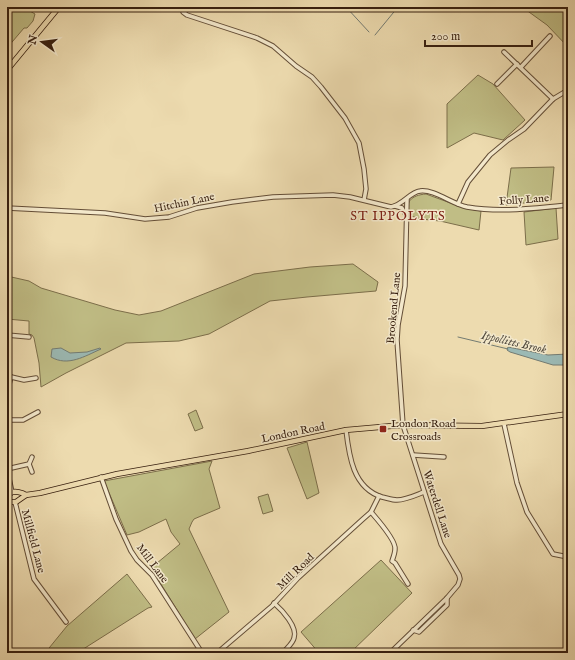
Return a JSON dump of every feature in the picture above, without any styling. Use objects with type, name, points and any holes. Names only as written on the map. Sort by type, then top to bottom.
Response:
[{"type":"main road","points":[[7,70],[59,7]]},
{"type":"main road","name":"London Road","points":[[13,501],[26,495],[46,492],[101,477],[346,430],[403,425],[471,426],[504,424],[568,414]]},
{"type":"main road","points":[[14,492],[19,496],[13,501],[8,498],[14,492]]},
{"type":"main road","name":"London Road","points":[[14,492],[23,493],[26,495]]},
{"type":"street","points":[[183,7],[183,12],[187,15],[256,38],[273,46],[296,66],[312,77],[322,87],[346,118],[359,143],[366,189],[364,200]]},
{"type":"street","points":[[521,67],[550,36]]},
{"type":"street","points":[[504,52],[553,99]]},
{"type":"street","points":[[497,84],[517,64]]},
{"type":"street","points":[[458,204],[468,182],[490,155],[524,129],[553,99],[568,90]]},
{"type":"street","name":"Folly Lane","points":[[407,199],[414,193],[420,191],[429,192],[458,204],[481,209],[513,211],[568,205]]},
{"type":"street","name":"Hitchin Lane","points":[[7,208],[105,213],[145,219],[169,216],[197,208],[273,197],[333,195],[350,197],[385,206],[395,206]]},
{"type":"street","points":[[395,206],[407,199]]},
{"type":"street","name":"Brookend Lane","points":[[403,425],[397,340],[405,286],[407,199]]},
{"type":"street","points":[[395,206],[402,208],[406,216]]},
{"type":"street","points":[[7,335],[29,337]]},
{"type":"street","points":[[7,392],[9,377],[24,380],[36,378]]},
{"type":"street","points":[[7,420],[23,420],[38,412]]},
{"type":"street","points":[[504,424],[517,483],[527,512],[553,554],[568,557]]},
{"type":"street","name":"Waterdell Lane","points":[[390,653],[413,630],[419,632],[447,605],[447,598],[458,585],[460,579],[441,544],[403,425]]},
{"type":"street","points":[[346,430],[349,456],[355,472],[366,488],[378,496],[398,500],[424,492]]},
{"type":"street","points":[[412,455],[444,457]]},
{"type":"street","points":[[32,457],[30,464],[32,472]]},
{"type":"street","points":[[14,492],[7,469],[30,464]]},
{"type":"street","name":"Mill Lane","points":[[101,477],[116,519],[131,551],[137,560],[152,575],[202,653]]},
{"type":"street","name":"Mill Road","points":[[217,653],[274,603],[298,578],[371,512],[378,496]]},
{"type":"street","name":"Millfield Lane","points":[[13,501],[34,579],[66,622]]},
{"type":"street","points":[[371,512],[385,528],[394,544],[396,548],[392,561],[395,563],[408,584]]},
{"type":"street","points":[[274,603],[282,610],[294,628],[295,633],[294,639],[283,653]]},
{"type":"shaded area","points":[[7,7],[23,7],[35,14],[33,21],[27,28],[24,28],[7,48]]},
{"type":"shaded area","points":[[522,7],[560,7],[568,18],[568,47],[547,25]]},
{"type":"shaded area","points":[[478,75],[493,84],[525,120],[503,140],[474,133],[447,148],[447,104]]},
{"type":"shaded area","points":[[554,167],[551,200],[506,205],[511,168]]},
{"type":"shaded area","points":[[426,194],[464,208],[481,211],[479,230],[411,216],[408,207],[410,200],[417,196]]},
{"type":"shaded area","points":[[556,208],[558,239],[526,245],[524,212]]},
{"type":"shaded area","points":[[353,264],[378,282],[376,291],[270,301],[209,334],[179,341],[126,343],[41,387],[39,363],[34,338],[29,334],[29,321],[7,319],[7,276],[29,281],[41,288],[115,310],[139,315],[161,311],[254,274],[310,267]]},
{"type":"shaded area","points":[[196,410],[203,428],[195,431],[188,414]]},
{"type":"shaded area","points":[[307,442],[319,493],[307,499],[287,448]]},
{"type":"shaded area","points":[[212,461],[209,469],[220,508],[194,519],[189,529],[229,612],[195,639],[151,568],[180,544],[171,532],[166,519],[139,532],[127,535],[104,481]]},
{"type":"shaded area","points":[[268,494],[273,511],[263,514],[258,497]]},
{"type":"shaded area","points":[[381,560],[412,593],[350,653],[319,653],[301,632]]},
{"type":"shaded area","points":[[127,574],[152,607],[148,608],[77,653],[45,653],[67,626]]},
{"type":"water","points":[[508,347],[548,355],[568,354],[568,365],[553,365],[510,352],[507,350]]},
{"type":"water","points":[[61,348],[70,353],[101,349],[70,361],[57,360],[51,357],[52,349]]},
{"type":"waterway","points":[[346,7],[369,32]]},
{"type":"waterway","points":[[375,35],[398,7]]},
{"type":"waterway","name":"Ippollitts Brook","points":[[458,337],[508,349]]},
{"type":"place","name":"London Road Crossroads","points":[[383,429]]},
{"type":"district","name":"ST IPPOLYTS","points":[[398,215]]}]
